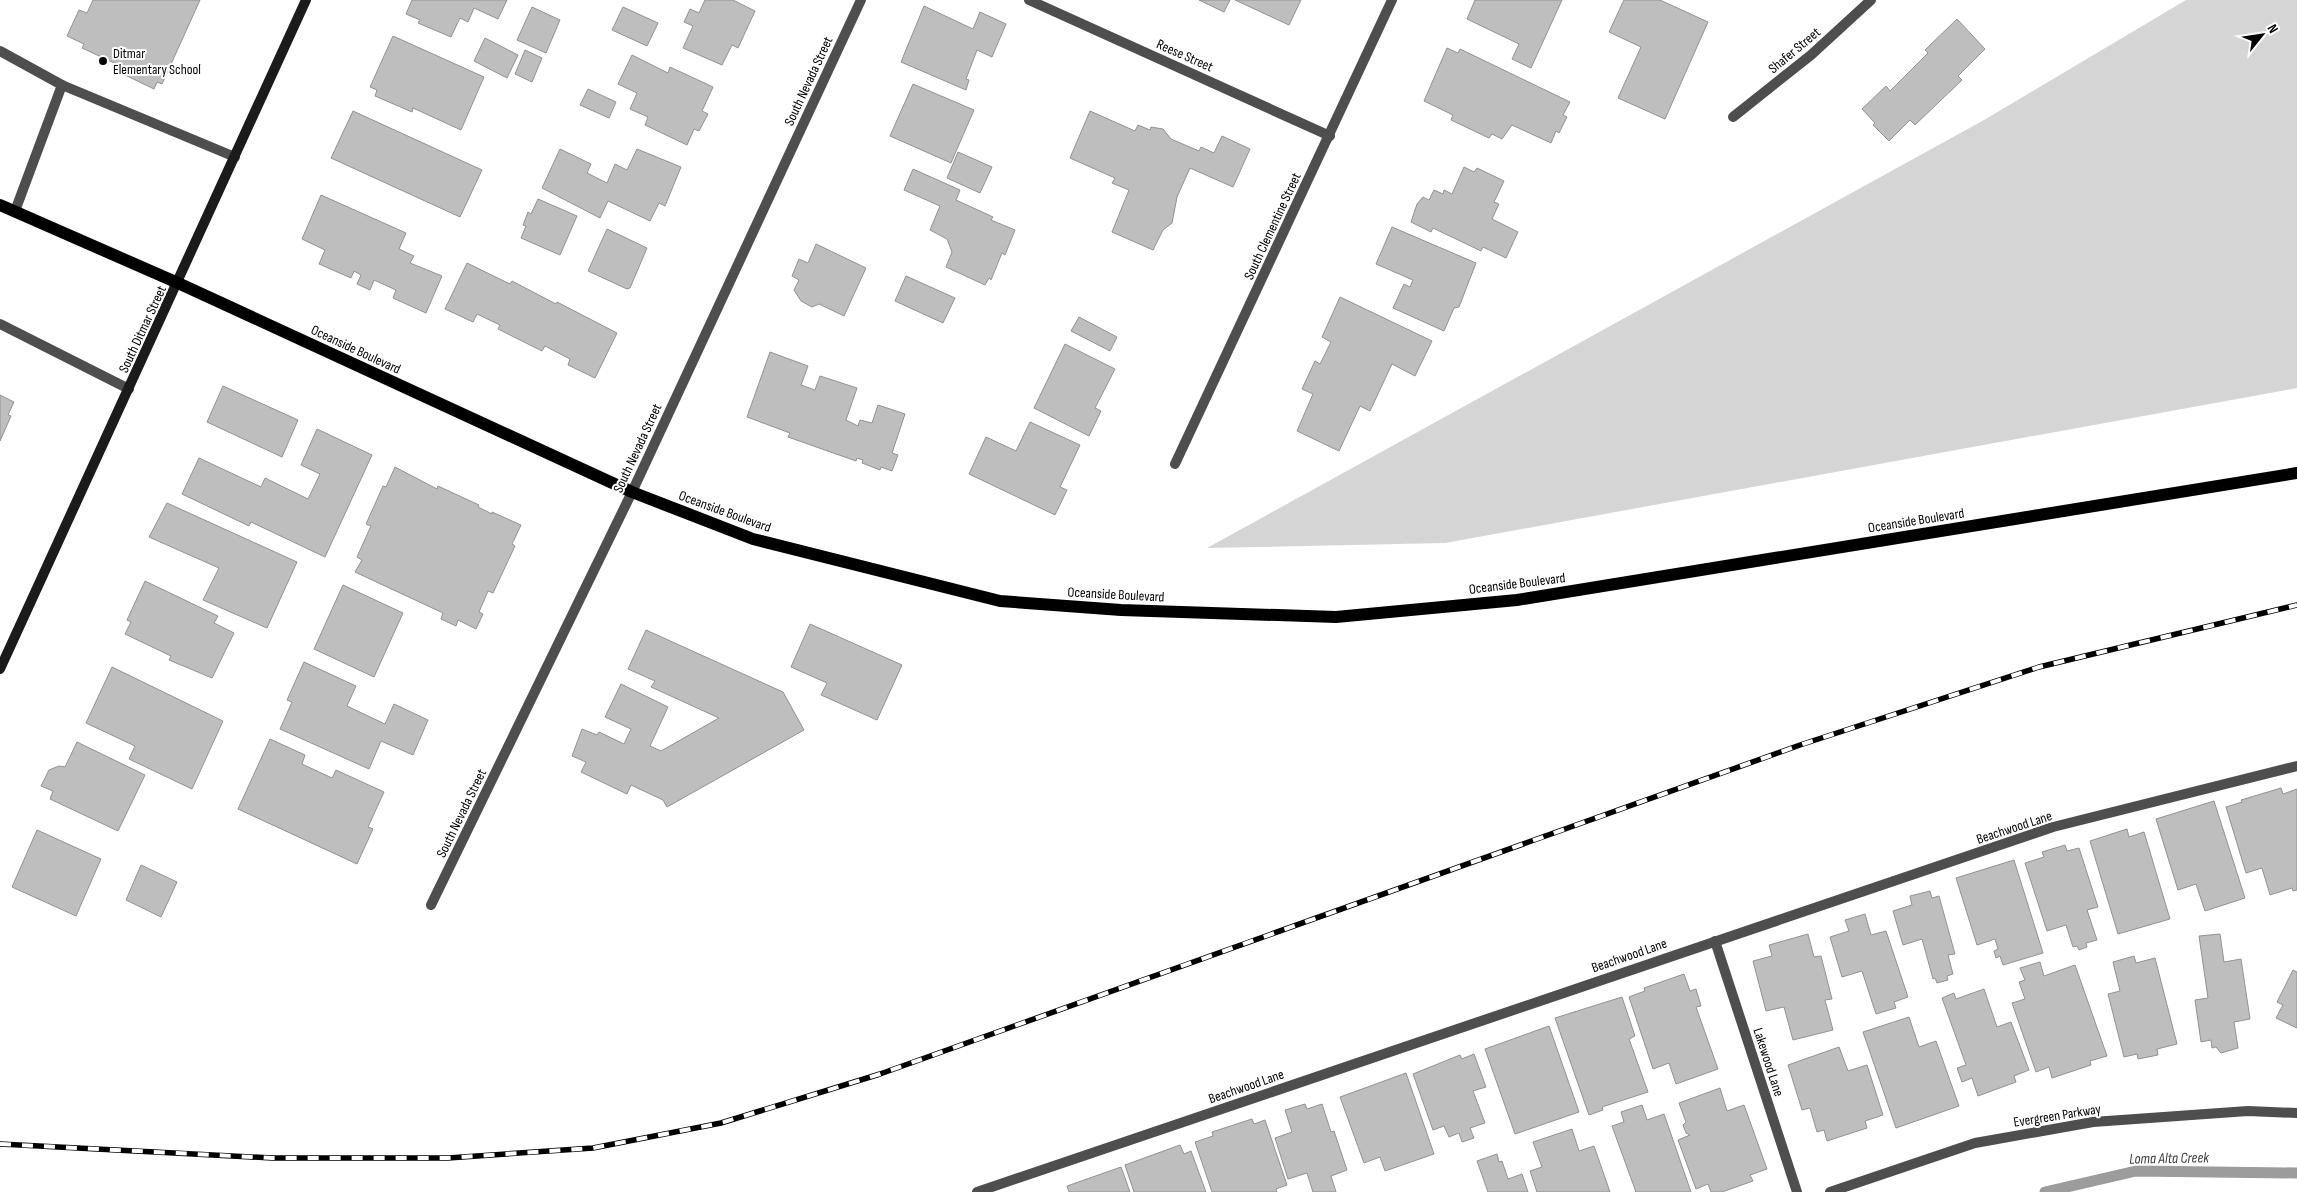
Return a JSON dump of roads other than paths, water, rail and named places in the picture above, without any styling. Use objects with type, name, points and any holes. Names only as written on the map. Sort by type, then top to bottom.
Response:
[{"type":"main road","name":"Oceanside Boulevard","points":[[0,205],[178,283],[632,492],[753,539],[1000,601],[1121,610],[1336,617],[1518,600],[2297,473]]},
{"type":"street","name":"South Ditmar Street","points":[[0,669],[130,389],[306,0]]},
{"type":"street","name":"South Nevada Street","points":[[431,906],[632,492],[861,0]]},
{"type":"street","name":"Reese Street","points":[[1029,0],[1330,136]]},
{"type":"street","name":"South Clementine Street","points":[[1176,464],[1392,0]]},
{"type":"street","name":"Shafer Street","points":[[1733,118],[1811,55],[1871,0]]},
{"type":"street","points":[[0,51],[62,85],[235,157]]},
{"type":"street","points":[[15,211],[62,85]]},
{"type":"street","points":[[0,324],[130,389]]},
{"type":"street","name":"Beachwood Lane","points":[[977,1192],[1714,940],[2053,828],[2297,766]]},
{"type":"street","name":"Lakewood Lane","points":[[1714,940],[1798,1192]]},
{"type":"street","name":"Evergreen Parkway","points":[[1830,1192],[1974,1143],[2093,1122],[2248,1111],[2297,1113]]},
{"type":"waterway","name":"Loma Alta Creek","points":[[2045,1192],[2136,1171],[2297,1173]]},
{"type":"railway","points":[[0,1144],[272,1158],[448,1158],[593,1148],[721,1123],[880,1074],[1800,745],[2039,667],[2297,605]]},
{"type":"place","name":"Ditmar Elementary School","points":[[103,61]]}]
